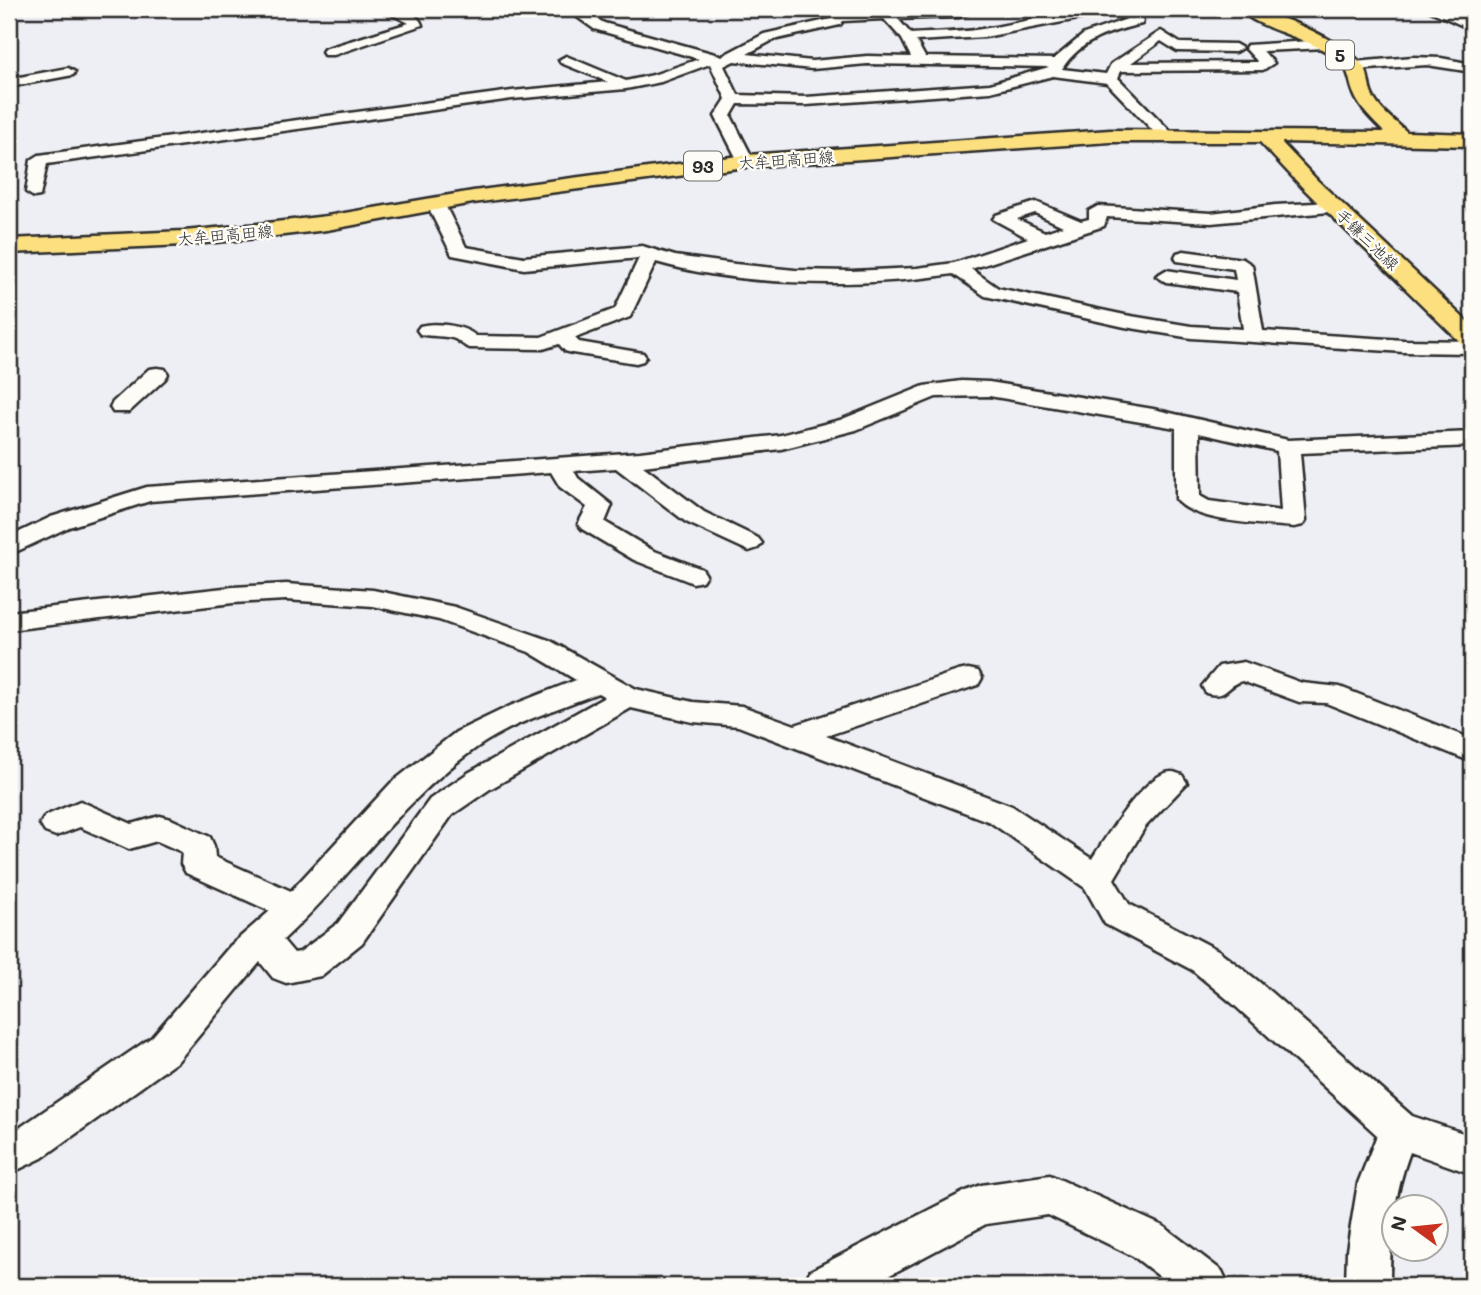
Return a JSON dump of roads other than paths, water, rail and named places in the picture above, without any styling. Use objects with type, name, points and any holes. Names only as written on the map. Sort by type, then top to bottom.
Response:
[{"type":"main road","name":"5","points":[[1247,9],[1265,20],[1326,44],[1354,66],[1360,75],[1367,100],[1401,137]]},
{"type":"main road","name":"大牟田高田線","points":[[9,246],[184,238],[258,231],[327,223],[435,203],[746,161],[1111,136],[1401,137],[1472,140]]},
{"type":"main road","name":"手鎌三池線","points":[[1266,136],[1334,207],[1472,340]]},
{"type":"street","points":[[329,52],[416,25],[415,21],[397,12],[398,9]]},
{"type":"street","points":[[572,9],[598,26],[723,59],[811,65],[867,60],[980,64],[1024,60],[1055,68],[1114,73],[1263,66],[1267,63],[1252,48]]},
{"type":"street","points":[[34,192],[39,160],[512,94],[626,85],[723,59],[769,37],[835,22],[841,13],[888,16],[918,12],[959,13],[975,9]]},
{"type":"street","points":[[1432,9],[1472,26]]},
{"type":"street","points":[[733,99],[806,101],[990,88],[1055,68],[1068,51],[1093,35],[1120,24],[1137,21],[1135,18],[1104,10],[985,33],[908,38]]},
{"type":"street","points":[[888,16],[908,38],[920,61]]},
{"type":"street","points":[[1114,73],[1161,35],[1177,47],[1252,48],[1326,44]]},
{"type":"street","points":[[723,59],[716,65],[733,99]]},
{"type":"street","points":[[1354,66],[1420,59],[1444,60],[1472,68]]},
{"type":"street","points":[[566,60],[626,85]]},
{"type":"street","points":[[9,83],[61,73],[74,89]]},
{"type":"street","points":[[1114,73],[1166,135]]},
{"type":"street","points":[[571,89],[582,106]]},
{"type":"street","points":[[733,99],[723,116],[746,161]]},
{"type":"street","points":[[435,203],[459,251],[524,263],[642,252],[685,263],[795,276],[918,274],[957,268],[1098,222],[1098,211],[1212,218],[1275,210],[1334,207]]},
{"type":"street","points":[[1048,240],[1002,219],[1036,207],[1079,227]]},
{"type":"street","points":[[427,330],[462,334],[470,342],[543,343],[623,313],[650,254]]},
{"type":"street","points":[[1184,257],[1243,265],[1254,335]]},
{"type":"street","points":[[957,268],[992,292],[1191,332],[1404,346],[1472,346]]},
{"type":"street","points":[[1166,276],[1246,287]]},
{"type":"street","points":[[563,336],[572,347],[636,357]]},
{"type":"street","points":[[121,407],[157,374]]},
{"type":"street","points":[[9,547],[60,522],[147,494],[621,460],[781,442],[848,425],[932,391],[961,388],[989,389],[1187,424],[1288,447],[1472,439]]},
{"type":"street","points":[[1187,424],[1188,499],[1202,508],[1294,520],[1288,447]]},
{"type":"street","points":[[621,460],[695,517],[749,543]]},
{"type":"street","points":[[559,465],[568,482],[600,505],[592,524],[643,555],[693,575]]},
{"type":"street","points":[[9,621],[233,595],[286,592],[373,598],[445,613],[539,646],[614,689],[694,712],[742,716],[1001,814],[1097,879],[1117,914],[1215,968],[1399,1130],[1472,1155]]},
{"type":"street","points":[[1216,685],[1229,673],[1244,671],[1298,692],[1329,694],[1472,751]]},
{"type":"street","points":[[794,736],[968,678]]},
{"type":"street","points":[[9,1155],[28,1145],[165,1049],[243,956],[296,908],[402,791],[467,739],[520,713],[614,689]]},
{"type":"street","points":[[261,939],[286,968],[308,965],[350,933],[441,807],[614,689]]},
{"type":"street","points":[[1097,879],[1134,820],[1171,783]]},
{"type":"street","points":[[56,824],[80,813],[130,837],[160,828],[198,846],[198,864],[296,908]]},
{"type":"street","points":[[1368,1286],[1368,1250],[1378,1183],[1399,1130]]},
{"type":"street","points":[[825,1286],[981,1205],[1050,1195],[1148,1241],[1207,1286]]}]
